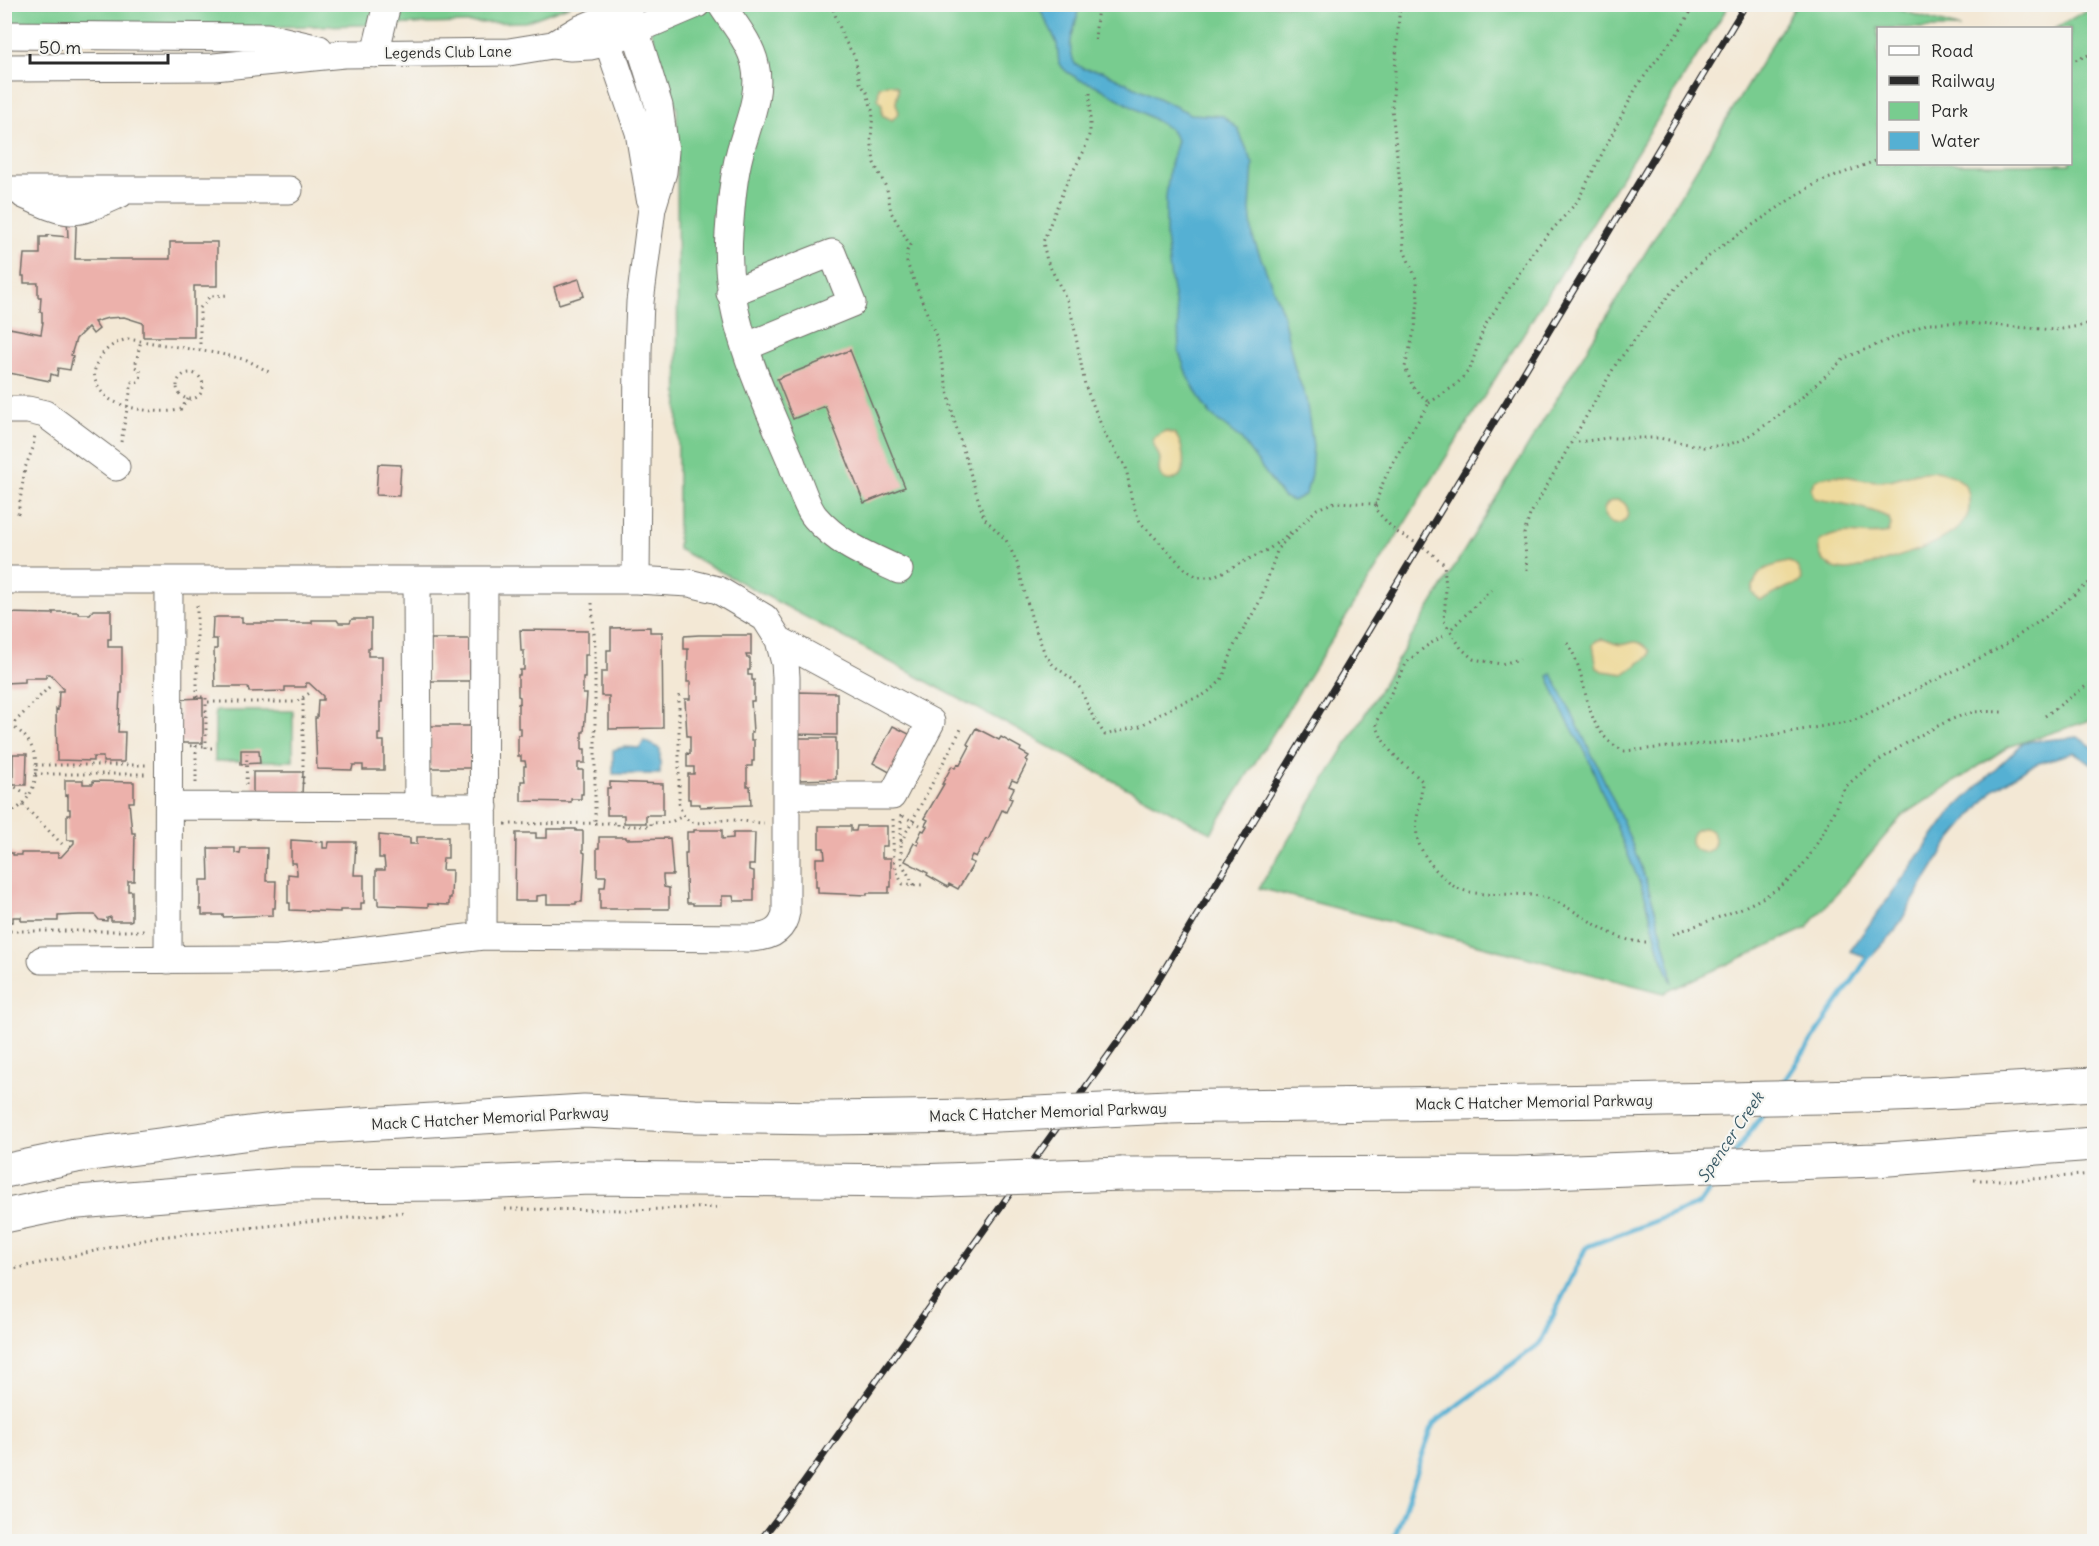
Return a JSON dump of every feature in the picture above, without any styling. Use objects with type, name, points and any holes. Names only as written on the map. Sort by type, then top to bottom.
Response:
[{"type":"highway","name":"Mack C Hatcher Memorial Parkway","points":[[4,1171],[76,1156],[280,1129],[584,1111],[695,1116],[827,1118],[974,1116],[1168,1107],[1898,1095],[2094,1084]]},
{"type":"highway","points":[[4,1216],[66,1203],[288,1185],[456,1184],[590,1178],[916,1181],[1122,1174],[1519,1173],[1875,1160],[2094,1144]]},
{"type":"street","points":[[375,54],[387,4]]},
{"type":"street","name":"Legends Club Lane","points":[[552,45],[578,30],[621,12],[632,4]]},
{"type":"street","name":"Legends Club Lane","points":[[4,68],[214,67],[344,54],[509,52],[552,45],[590,46],[636,32],[698,4]]},
{"type":"street","points":[[721,4],[751,52],[757,75],[755,99],[740,152],[729,235],[730,293],[745,347],[814,516],[844,544],[899,570]]},
{"type":"street","points":[[636,32],[659,106],[666,151],[663,172],[652,208],[638,324],[636,580]]},
{"type":"street","name":"Legends Club Lane","points":[[4,35],[267,37],[344,54]]},
{"type":"street","points":[[608,42],[639,132],[652,208]]},
{"type":"street","points":[[10,190],[289,190]]},
{"type":"street","points":[[730,293],[832,253],[852,303],[745,347]]},
{"type":"street","points":[[4,410],[28,410],[42,413],[57,421],[116,467]]},
{"type":"street","points":[[4,579],[636,580],[689,583],[718,590],[765,618],[779,640],[785,663],[786,917],[780,929],[768,936],[752,938],[483,936],[300,957],[42,960]]},
{"type":"street","points":[[168,580],[168,960]]},
{"type":"street","points":[[417,580],[418,807]]},
{"type":"street","points":[[483,936],[484,580]]},
{"type":"street","points":[[779,640],[931,722],[895,807],[786,796]]},
{"type":"street","points":[[168,806],[418,807],[484,816]]},
{"type":"path","points":[[831,4],[845,40],[855,57],[860,84],[867,93],[873,113],[871,138],[874,163],[887,189],[891,212],[910,244],[907,251],[907,263],[936,336],[954,420],[984,518],[1006,540],[1017,563],[1032,620],[1045,654],[1062,674],[1072,679],[1080,688],[1093,717],[1105,735],[1140,726],[1176,705],[1202,696],[1216,686],[1234,646],[1260,601],[1278,548],[1298,526]]},
{"type":"path","points":[[1095,40],[1098,4]]},
{"type":"path","points":[[1400,4],[1392,109],[1400,174],[1404,250],[1417,281],[1419,301],[1405,367],[1413,387],[1429,404]]},
{"type":"path","points":[[1520,659],[1501,664],[1473,659],[1461,648],[1444,621],[1446,588],[1444,564],[1425,548],[1395,531],[1375,510],[1376,504],[1396,453],[1429,404],[1456,385],[1470,369],[1484,327],[1519,276],[1534,249],[1577,202],[1636,88],[1680,30],[1695,4]]},
{"type":"path","points":[[2072,61],[2094,53]]},
{"type":"path","points":[[1090,93],[1090,132],[1084,151],[1066,184],[1043,242],[1047,261],[1067,300],[1074,321],[1085,385],[1106,437],[1126,467],[1132,502],[1140,522],[1187,571],[1198,577],[1212,577],[1269,549],[1317,509],[1335,502],[1376,504]]},
{"type":"path","points":[[1527,570],[1524,534],[1530,515],[1616,364],[1670,294],[1716,250],[1798,194],[1817,183],[1877,160]]},
{"type":"path","points":[[200,350],[202,304],[210,296],[230,295]]},
{"type":"path","points":[[1578,442],[1631,437],[1659,438],[1703,447],[1727,445],[1744,439],[1770,422],[1801,398],[1845,358],[1929,323],[1965,323],[2055,330],[2094,321]]},
{"type":"path","points":[[188,399],[181,394],[178,384],[183,376],[194,374],[201,379],[203,390],[198,397],[188,399],[181,409],[167,412],[113,401],[104,394],[98,384],[95,369],[99,358],[114,343],[128,339],[141,340],[247,360],[269,372]]},
{"type":"path","points":[[116,467],[132,382],[139,381],[141,376],[140,370],[135,367],[141,340]]},
{"type":"path","points":[[18,514],[25,468],[33,448],[36,423],[42,413]]},
{"type":"path","points":[[1567,643],[1574,652],[1589,711],[1600,731],[1612,745],[1624,751],[1737,741],[1854,721],[2000,648],[2047,616],[2094,579]]},
{"type":"path","points":[[197,580],[197,697]]},
{"type":"path","points":[[589,580],[595,632],[596,823]]},
{"type":"path","points":[[1452,628],[1491,590]]},
{"type":"path","points":[[1443,636],[1407,662],[1376,722],[1380,739],[1392,754],[1422,781],[1417,825],[1418,840],[1432,867],[1455,886],[1478,892],[1539,896],[1555,901],[1608,931],[1636,943],[1646,942]]},
{"type":"path","points":[[4,737],[11,726],[52,684]]},
{"type":"path","points":[[2045,716],[2086,686],[2094,684]]},
{"type":"path","points":[[212,748],[206,748],[206,702],[296,702],[311,692]]},
{"type":"path","points":[[679,695],[679,803],[683,816],[690,821],[700,823],[726,820],[786,823]]},
{"type":"path","points":[[303,698],[303,807]]},
{"type":"path","points":[[1673,934],[1745,906],[1776,889],[1791,877],[1798,871],[1813,847],[1845,789],[1884,758],[1956,718],[1973,712],[2006,712]]},
{"type":"path","points":[[4,724],[21,732],[30,742],[36,765],[34,789],[30,796],[23,805],[4,815]]},
{"type":"path","points":[[901,842],[961,729]]},
{"type":"path","points":[[195,806],[196,746]]},
{"type":"path","points":[[246,807],[247,753]]},
{"type":"path","points":[[36,765],[168,769],[196,774]]},
{"type":"path","points":[[94,765],[94,774]]},
{"type":"path","points":[[35,774],[94,774],[168,769]]},
{"type":"path","points":[[4,774],[10,784],[30,796]]},
{"type":"path","points":[[23,805],[62,844]]},
{"type":"path","points":[[895,807],[920,825]]},
{"type":"path","points":[[895,807],[902,862],[914,885]]},
{"type":"path","points":[[895,807],[895,868],[903,884],[923,885]]},
{"type":"path","points":[[484,816],[618,823],[618,826],[651,826],[651,823],[671,822],[683,816]]},
{"type":"path","points":[[4,931],[168,931]]},
{"type":"path","points":[[504,1209],[631,1210],[724,1206]]},
{"type":"path","points":[[4,1271],[158,1237],[412,1211]]},
{"type":"green space","points":[[4,5],[571,5],[525,22],[5,32]]},
{"type":"green space","points":[[642,5],[1729,5],[1211,833],[678,549],[677,109]]},
{"type":"green space","points":[[1796,5],[1883,5],[1957,27],[1877,27],[1877,165],[2072,165],[2072,27],[2057,27],[2094,6],[2094,719],[2008,747],[1902,816],[1807,928],[1664,993],[1259,888]]},
{"type":"green space","points":[[215,711],[293,711],[293,761],[215,761]]},
{"type":"sand","points":[[887,84],[898,87],[896,103],[899,113],[892,120],[882,115],[882,105],[878,98],[879,87]]},
{"type":"sand","points":[[1165,431],[1175,434],[1183,454],[1182,471],[1172,480],[1164,479],[1160,474],[1160,459],[1153,441]]},
{"type":"sand","points":[[1935,471],[1957,478],[1968,491],[1968,514],[1951,534],[1924,548],[1853,569],[1841,570],[1830,566],[1822,559],[1819,542],[1828,537],[1845,533],[1870,535],[1888,533],[1891,525],[1889,518],[1871,511],[1814,498],[1811,489],[1814,481],[1823,477],[1841,476],[1879,481]]},
{"type":"sand","points":[[1616,500],[1625,503],[1628,512],[1625,521],[1616,524],[1607,521],[1604,512],[1607,503]]},
{"type":"sand","points":[[1789,562],[1798,568],[1802,579],[1798,584],[1759,600],[1752,592],[1756,578],[1769,567]]},
{"type":"sand","points":[[1602,639],[1622,645],[1632,642],[1640,643],[1650,651],[1649,656],[1624,674],[1603,671],[1597,668],[1593,645]]},
{"type":"sand","points":[[1703,828],[1712,831],[1715,840],[1712,849],[1703,852],[1694,849],[1691,840],[1694,831]]},
{"type":"water","points":[[1038,5],[1078,5],[1071,40],[1075,64],[1085,69],[1102,71],[1191,114],[1223,116],[1238,129],[1253,164],[1250,210],[1253,238],[1282,311],[1295,369],[1306,399],[1313,446],[1311,474],[1306,494],[1293,501],[1283,497],[1241,439],[1211,415],[1188,378],[1179,352],[1178,319],[1166,237],[1166,197],[1170,165],[1177,140],[1170,129],[1095,85],[1067,72],[1059,64],[1057,44]]},
{"type":"water","points":[[1552,674],[1613,799],[1640,864],[1670,963],[1672,983],[1660,953],[1645,896],[1586,753],[1562,711],[1548,676]]},
{"type":"water","points":[[2078,737],[2094,748],[2094,765],[2074,752],[2030,766],[1994,789],[1946,846],[1895,931],[1870,958],[1850,951],[1950,813],[2024,742]]},
{"type":"water","points":[[644,741],[660,749],[660,774],[613,774],[613,750],[624,747],[640,748]]},
{"type":"building","points":[[66,202],[77,202],[75,259],[170,259],[170,242],[217,242],[217,286],[194,286],[194,337],[143,337],[143,323],[124,317],[108,318],[94,322],[99,329],[93,334],[88,327],[76,339],[71,355],[73,356],[70,370],[58,368],[57,376],[51,374],[50,381],[4,372],[4,327],[41,334],[43,322],[42,312],[40,312],[41,297],[38,297],[38,283],[24,283],[24,276],[22,276],[24,254],[40,254],[40,237],[47,237],[47,235],[68,237]]},
{"type":"building","points":[[579,279],[584,296],[559,304],[554,287]]},
{"type":"building","points":[[850,350],[905,487],[864,503],[825,406],[793,419],[777,379]]},
{"type":"building","points":[[378,464],[401,465],[399,496],[376,495]]},
{"type":"building","points":[[93,610],[111,610],[111,639],[108,639],[108,647],[122,647],[122,693],[120,693],[118,732],[125,732],[124,762],[103,762],[103,757],[93,757],[93,761],[57,760],[56,709],[58,710],[59,691],[63,691],[63,688],[50,674],[46,674],[46,678],[25,678],[25,682],[4,683],[4,613],[77,612],[90,614]]},
{"type":"building","points":[[242,617],[242,623],[312,623],[312,620],[337,620],[339,623],[350,623],[352,619],[371,619],[371,648],[368,648],[368,656],[382,656],[382,702],[380,702],[378,741],[384,741],[384,770],[363,770],[363,765],[353,765],[352,770],[317,769],[315,718],[317,718],[318,700],[323,700],[323,696],[309,683],[306,683],[306,687],[285,687],[285,691],[249,692],[248,687],[215,687],[214,649],[217,649],[217,639],[212,639],[213,618]]},
{"type":"building","points":[[650,627],[650,632],[662,632],[663,728],[609,729],[609,696],[601,696],[601,672],[607,672],[607,650],[611,650],[611,628]]},
{"type":"building","points":[[520,630],[588,631],[588,655],[585,655],[585,678],[583,678],[583,694],[587,694],[584,732],[582,732],[585,763],[578,763],[578,770],[583,770],[581,799],[571,799],[571,802],[521,801],[521,781],[525,781],[524,766],[526,766],[525,761],[521,761],[521,756],[518,756],[518,735],[521,735],[521,728],[518,728],[520,697],[518,696],[518,675],[520,675],[520,670],[524,670],[524,651],[521,651]]},
{"type":"building","points":[[751,635],[751,655],[746,655],[750,658],[748,675],[752,675],[752,680],[754,680],[754,701],[751,701],[753,732],[751,732],[751,740],[754,740],[754,761],[752,761],[752,766],[747,766],[747,786],[750,786],[751,805],[700,807],[700,804],[690,804],[690,799],[688,799],[688,774],[694,774],[694,767],[687,767],[690,736],[687,736],[685,699],[690,699],[691,682],[687,682],[688,649],[684,649],[684,636]]},
{"type":"building","points":[[431,639],[470,639],[470,681],[430,681]]},
{"type":"building","points":[[797,692],[837,693],[837,735],[797,734]]},
{"type":"building","points":[[203,698],[203,743],[180,743],[180,699]]},
{"type":"building","points":[[430,726],[470,726],[470,768],[430,768]]},
{"type":"building","points":[[893,726],[913,736],[893,774],[873,763]]},
{"type":"building","points":[[976,728],[999,740],[1001,737],[1021,748],[1020,751],[1029,756],[1017,782],[1012,780],[1009,786],[1014,788],[1006,812],[1002,810],[988,840],[986,839],[976,857],[972,855],[969,861],[974,863],[958,889],[949,884],[948,887],[905,861],[914,843],[918,845],[917,840],[927,826],[925,825],[928,820],[924,818],[952,766],[955,768],[958,764],[960,765],[970,746],[967,744]]},
{"type":"building","points":[[797,738],[836,738],[836,779],[797,780]]},
{"type":"building","points":[[241,750],[259,750],[260,763],[241,764]]},
{"type":"building","points":[[13,754],[27,754],[26,785],[13,785]]},
{"type":"building","points":[[253,772],[303,772],[302,795],[253,795]]},
{"type":"building","points":[[65,780],[83,780],[83,784],[93,784],[93,781],[134,782],[134,802],[129,802],[132,833],[135,833],[134,881],[128,881],[128,891],[132,891],[132,920],[130,921],[111,921],[111,917],[107,918],[107,921],[99,920],[95,915],[79,915],[58,916],[58,921],[21,921],[21,917],[13,917],[13,922],[4,922],[4,853],[21,855],[21,853],[58,853],[58,857],[61,857],[74,843],[74,840],[67,840],[67,815],[70,815],[70,809],[68,809],[68,795],[65,796]]},
{"type":"building","points":[[610,782],[663,784],[663,815],[646,815],[646,823],[624,823],[624,815],[607,815],[607,788],[610,788]]},
{"type":"building","points":[[819,826],[851,826],[851,831],[856,831],[857,826],[887,826],[887,846],[882,846],[882,858],[891,858],[889,893],[867,893],[867,895],[818,893],[816,858],[825,858],[824,848],[819,848]]},
{"type":"building","points":[[547,829],[583,831],[583,852],[585,853],[582,902],[547,904],[547,895],[537,896],[537,901],[515,901],[516,833],[536,833],[536,838],[547,838]]},
{"type":"building","points":[[694,830],[722,830],[722,839],[733,838],[733,833],[755,833],[754,865],[749,865],[749,870],[754,871],[754,901],[734,901],[733,896],[722,896],[722,905],[687,903],[685,853],[687,853],[687,832],[694,832]]},
{"type":"building","points":[[379,835],[410,838],[410,844],[417,844],[417,837],[448,837],[448,858],[443,858],[442,870],[452,870],[449,905],[428,904],[428,907],[378,905],[376,870],[385,870],[384,858],[379,858]]},
{"type":"building","points":[[599,837],[670,838],[673,875],[663,875],[664,887],[669,888],[669,909],[600,909],[600,887],[605,887],[606,876],[597,876]]},
{"type":"building","points":[[291,840],[323,842],[323,848],[328,848],[329,842],[356,842],[354,875],[364,875],[364,903],[361,903],[361,910],[340,910],[340,912],[290,910],[288,874],[297,875],[296,863],[291,863]]},
{"type":"building","points":[[208,848],[235,848],[235,853],[240,854],[241,848],[267,848],[266,881],[276,881],[273,915],[223,917],[223,915],[202,915],[200,880],[209,880]]},
{"type":"waterway","name":"Spencer Creek","points":[[1781,1086],[1872,952]]},
{"type":"waterway","name":"Spencer Creek","points":[[1735,1153],[1766,1109]]},
{"type":"waterway","name":"Spencer Creek","points":[[1393,1542],[1433,1424],[1540,1343],[1586,1247],[1700,1204],[1718,1178]]},
{"type":"railway","points":[[759,1542],[793,1498],[1135,1018],[1746,4]]}]
